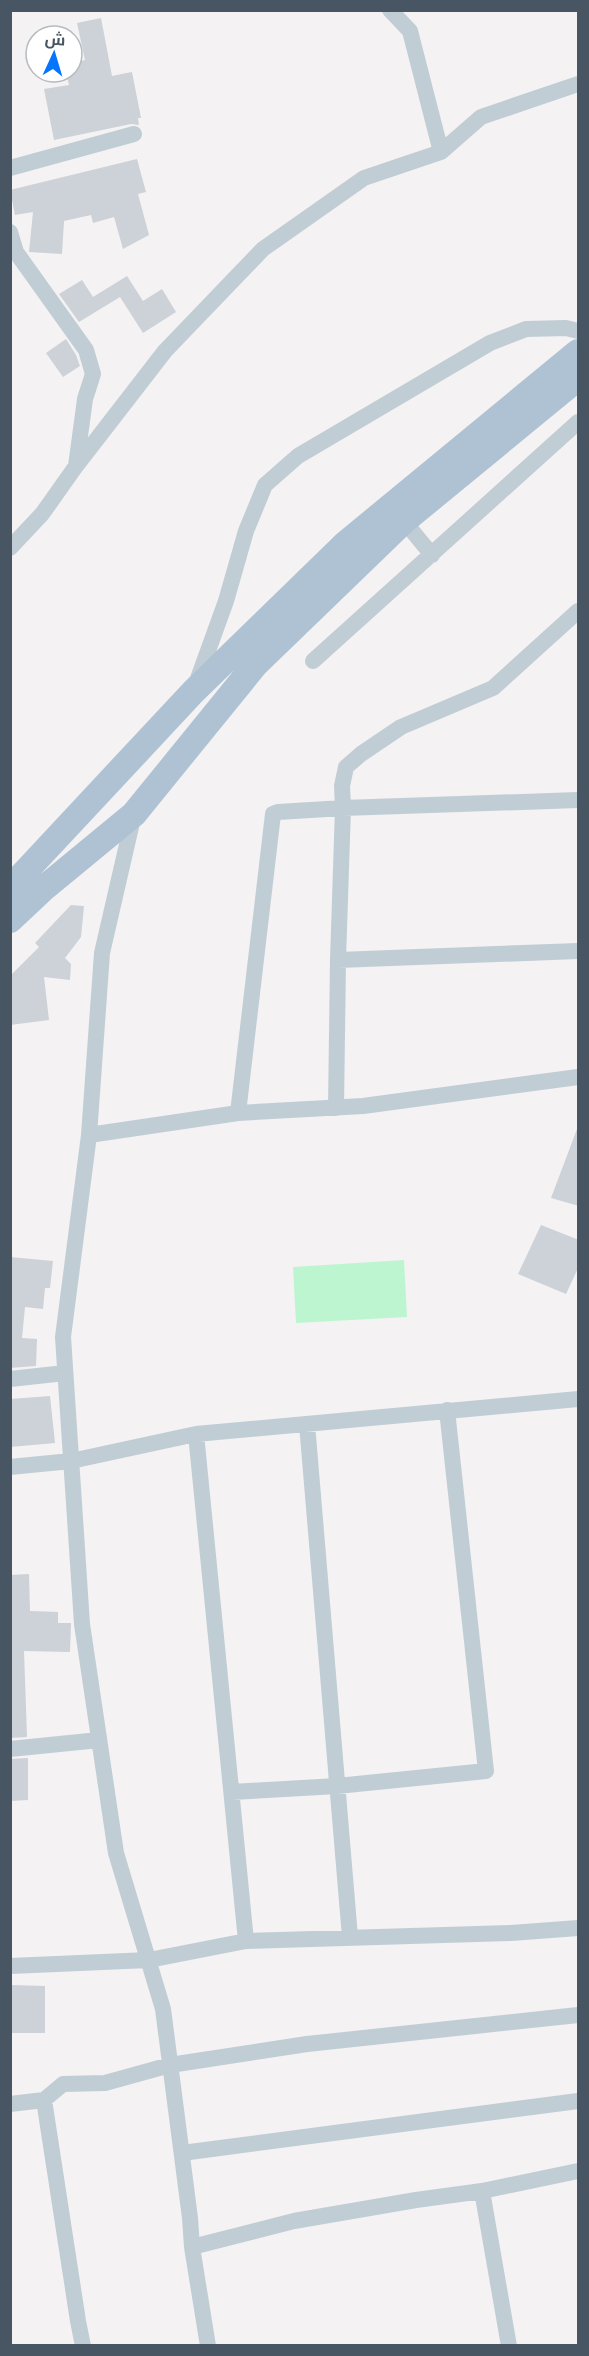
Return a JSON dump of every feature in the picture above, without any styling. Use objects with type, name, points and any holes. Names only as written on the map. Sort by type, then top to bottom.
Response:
[{"type":"main road","points":[[10,888],[193,692],[345,544],[579,352]]},
{"type":"main road","points":[[10,920],[43,889],[134,814],[255,665],[404,521],[579,378]]},
{"type":"street","points":[[390,10],[410,31],[441,152]]},
{"type":"street","points":[[10,548],[42,513],[165,351],[263,249],[364,178],[441,152],[482,117],[579,84]]},
{"type":"street","points":[[10,168],[134,134]]},
{"type":"street","points":[[10,232],[16,252],[86,350],[93,374],[85,399],[76,466]]},
{"type":"street","points":[[193,692],[226,601],[246,531],[265,485],[298,456],[490,343],[526,329],[579,331]]},
{"type":"street","points":[[313,661],[579,422]]},
{"type":"street","points":[[404,521],[432,555]]},
{"type":"street","points":[[336,1108],[342,786],[346,767],[401,727],[493,687],[579,611]]},
{"type":"street","points":[[238,1113],[273,814],[343,808],[579,800]]},
{"type":"street","points":[[134,814],[102,953],[89,1136],[63,1337],[82,1624],[116,1853],[163,2009],[192,2247],[208,2346]]},
{"type":"street","points":[[338,960],[579,951]]},
{"type":"street","points":[[89,1136],[238,1113],[363,1106],[579,1077]]},
{"type":"street","points":[[10,1379],[65,1373]]},
{"type":"street","points":[[10,1467],[71,1461],[196,1434],[579,1399]]},
{"type":"street","points":[[232,1792],[337,1786],[486,1771],[447,1410]]},
{"type":"street","points":[[307,1424],[350,1937]]},
{"type":"street","points":[[196,1434],[246,1941]]},
{"type":"street","points":[[10,1749],[99,1740]]},
{"type":"street","points":[[10,1966],[149,1960],[246,1941],[511,1933],[579,1928]]},
{"type":"street","points":[[10,2104],[44,2100],[63,2084],[105,2083],[170,2065],[307,2044],[579,2016]]},
{"type":"street","points":[[44,2100],[83,2346]]},
{"type":"street","points":[[182,2153],[579,2101]]},
{"type":"street","points":[[192,2247],[294,2221],[482,2191],[579,2171]]},
{"type":"street","points":[[482,2191],[509,2346]]},
{"type":"green space","points":[[404,1260],[407,1317],[296,1323],[293,1267]]},
{"type":"building","points":[[101,18],[112,76],[132,72],[141,118],[138,118],[139,125],[131,124],[54,140],[44,89],[69,84],[84,84],[84,24],[77,23]]},
{"type":"building","points":[[137,159],[146,192],[138,194],[149,235],[123,249],[114,217],[93,223],[91,215],[64,221],[62,254],[29,252],[33,212],[15,215],[10,190]]},
{"type":"building","points":[[127,276],[143,301],[162,289],[176,312],[143,333],[120,297],[79,322],[59,294],[82,280],[93,297]]},
{"type":"building","points":[[66,339],[80,366],[63,377],[46,353]]},
{"type":"building","points":[[71,905],[84,906],[81,937],[65,958],[71,964],[70,980],[44,977],[49,1020],[10,1025],[10,976],[39,947],[35,943]]},
{"type":"building","points":[[577,1129],[579,1130],[579,1206],[551,1198]]},
{"type":"building","points":[[541,1225],[579,1240],[579,1266],[566,1294],[518,1274]]},
{"type":"building","points":[[10,1257],[53,1261],[50,1288],[45,1288],[43,1309],[25,1307],[22,1338],[37,1339],[36,1366],[10,1368]]},
{"type":"building","points":[[50,1396],[55,1443],[10,1447],[10,1399]]},
{"type":"building","points":[[29,1574],[30,1611],[58,1612],[58,1623],[71,1623],[70,1652],[24,1651],[27,1737],[10,1738],[10,1575]]},
{"type":"building","points":[[28,1758],[28,1800],[10,1801],[10,1759]]},
{"type":"building","points":[[10,1985],[45,1986],[45,2033],[10,2033]]}]
